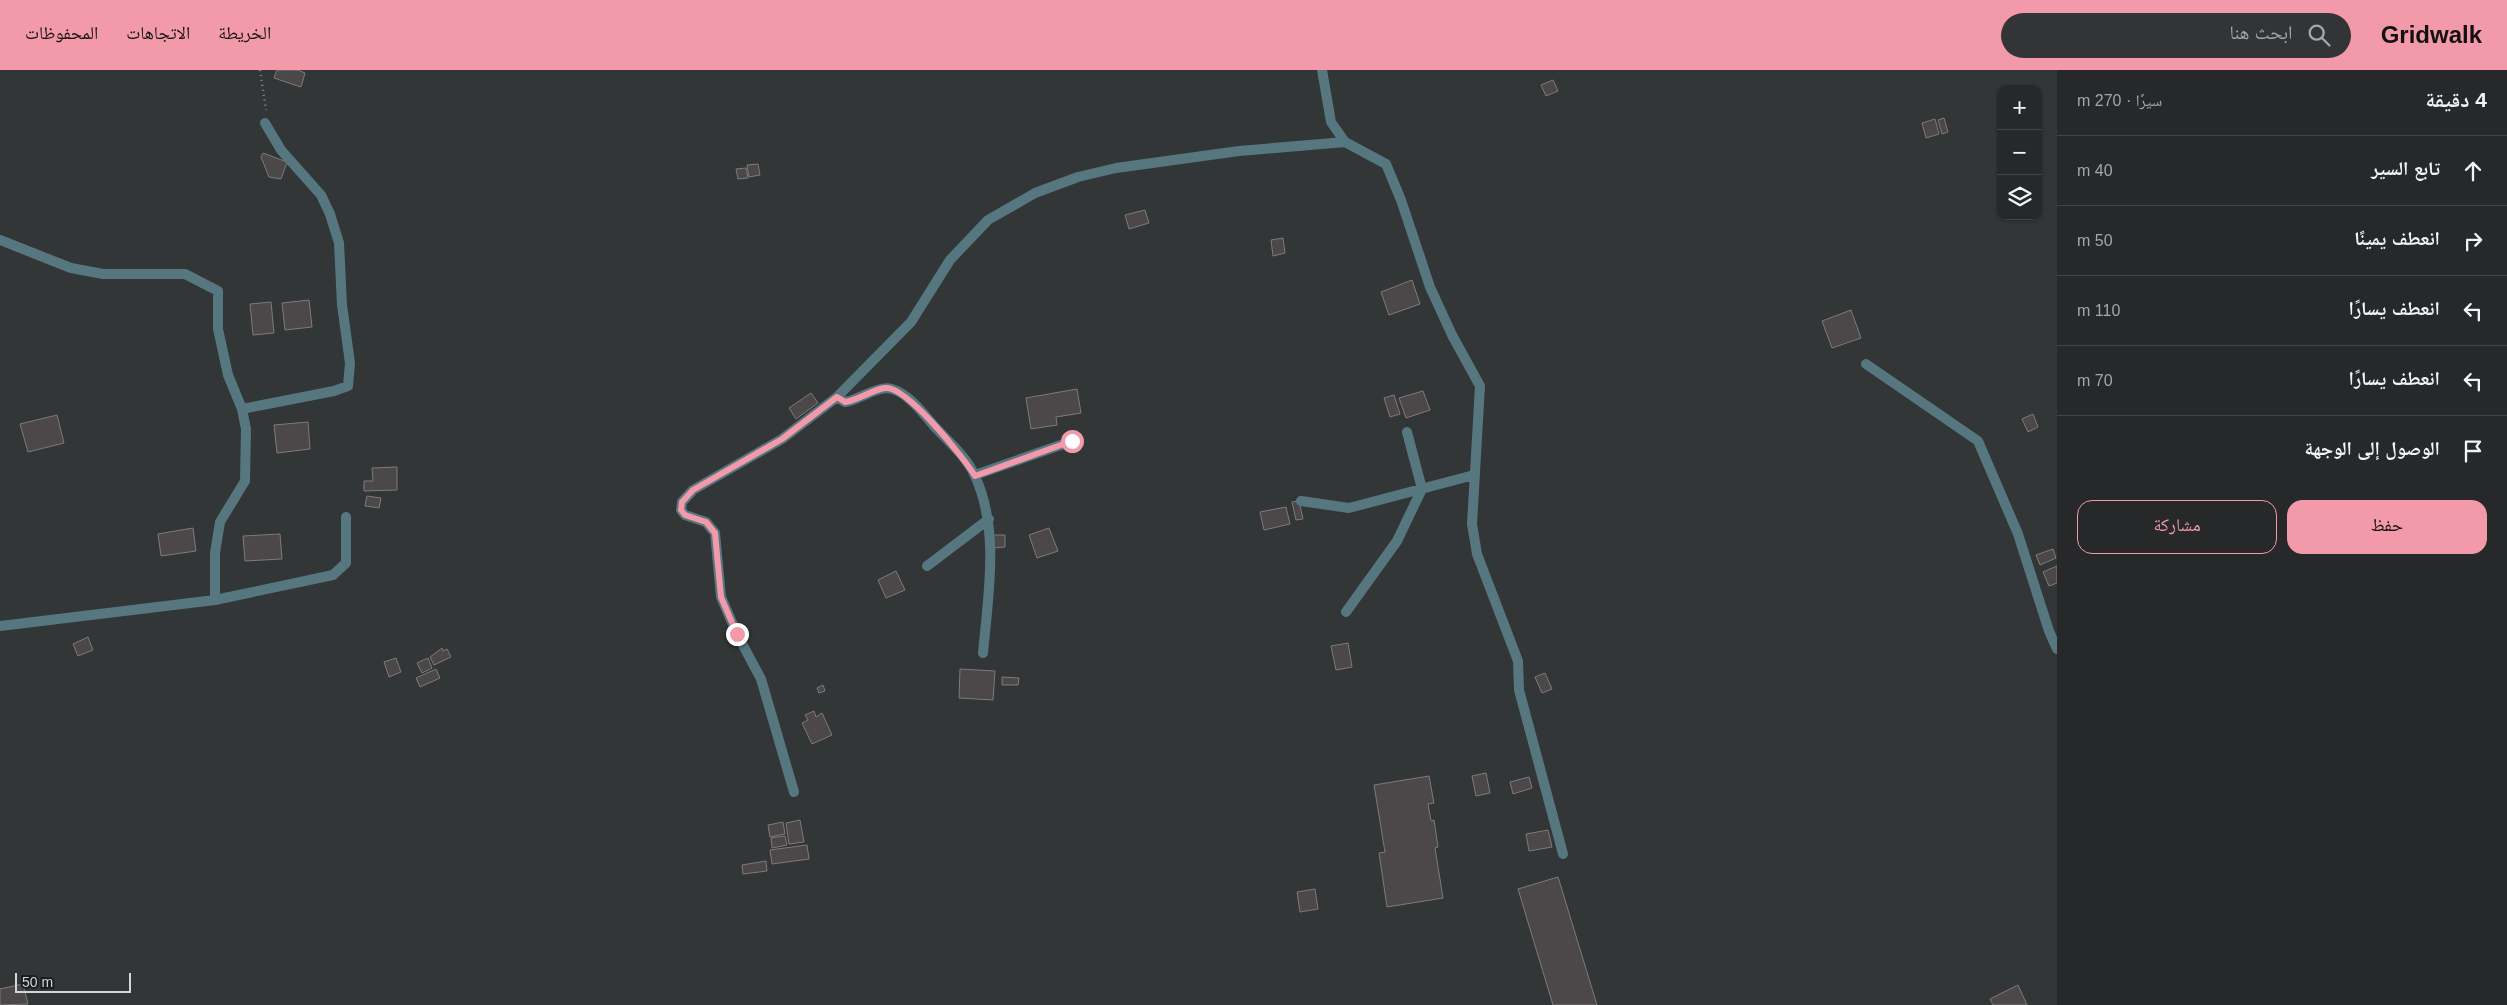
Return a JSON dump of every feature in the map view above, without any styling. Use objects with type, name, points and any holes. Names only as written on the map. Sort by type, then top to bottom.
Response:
[{"type":"street","points":[[1322,70],[1331,122],[1345,142],[1386,164],[1401,200],[1430,287],[1452,335],[1480,386],[1472,524],[1477,554],[1518,661],[1519,690],[1563,854]]},
{"type":"street","points":[[242,408],[334,391],[348,386],[350,363],[342,305],[339,243],[330,214],[321,195],[281,150],[265,123]]},
{"type":"street","points":[[794,792],[761,679],[737,634],[721,597],[715,533],[706,522],[685,515],[681,510],[682,502],[693,490],[782,439],[837,397],[911,322],[950,260],[988,220],[1035,193],[1078,177],[1116,168],[1239,151],[1345,142]]},
{"type":"street","points":[[0,240],[71,268],[103,274],[185,274],[218,291],[218,330],[228,374],[242,408],[246,429],[245,481],[220,522],[215,553],[215,600]]},
{"type":"street","points":[[1866,364],[1978,441],[2018,534],[2049,631],[2057,649]]},
{"type":"street","points":[[837,397],[845,402],[855,401],[885,388],[893,389],[926,417],[966,462],[975,476],[989,519],[989,584],[983,653]]},
{"type":"street","points":[[1346,612],[1397,541],[1422,489],[1407,432]]},
{"type":"street","points":[[975,476],[1072,441]]},
{"type":"street","points":[[1301,501],[1349,508],[1474,475]]},
{"type":"street","points":[[0,626],[215,600],[333,575],[346,563],[346,517]]},
{"type":"street","points":[[926,566],[989,519]]},
{"type":"path","points":[[260,70],[266,106],[265,123]]},
{"type":"building","points":[[277,70],[298,70],[305,73],[301,87],[274,78]]},
{"type":"building","points":[[1553,80],[1558,91],[1546,96],[1541,85]]},
{"type":"building","points":[[1944,118],[1948,132],[1942,134],[1938,120]]},
{"type":"building","points":[[1935,119],[1939,134],[1926,138],[1922,123]]},
{"type":"building","points":[[263,153],[287,162],[281,179],[269,177],[261,157]]},
{"type":"building","points":[[758,164],[760,175],[749,177],[747,165]]},
{"type":"building","points":[[746,168],[748,178],[738,179],[736,169]]},
{"type":"building","points":[[1145,210],[1149,223],[1129,229],[1125,215]]},
{"type":"building","points":[[1283,238],[1285,253],[1273,256],[1271,240]]},
{"type":"building","points":[[1412,280],[1420,304],[1389,315],[1381,292]]},
{"type":"building","points":[[309,300],[312,327],[285,330],[282,303]]},
{"type":"building","points":[[271,302],[274,333],[253,335],[250,304]]},
{"type":"building","points":[[1851,310],[1861,338],[1832,348],[1822,321]]},
{"type":"building","points":[[1077,389],[1081,413],[1056,417],[1057,425],[1031,429],[1026,398]]},
{"type":"building","points":[[1423,391],[1430,410],[1406,418],[1399,398]]},
{"type":"building","points":[[811,393],[818,403],[796,419],[789,408]]},
{"type":"building","points":[[1394,395],[1400,414],[1390,417],[1384,398]]},
{"type":"building","points":[[2033,414],[2038,427],[2028,432],[2022,419]]},
{"type":"building","points":[[57,415],[64,443],[28,452],[20,424]]},
{"type":"building","points":[[308,422],[310,449],[277,453],[274,425]]},
{"type":"building","points":[[397,467],[397,490],[364,491],[364,481],[373,481],[372,468]]},
{"type":"building","points":[[367,496],[381,498],[379,508],[365,506]]},
{"type":"building","points":[[1299,501],[1303,519],[1296,520],[1292,502]]},
{"type":"building","points":[[1286,507],[1290,524],[1264,530],[1260,512]]},
{"type":"building","points":[[193,528],[196,551],[161,556],[158,534]]},
{"type":"building","points":[[1049,528],[1058,551],[1037,558],[1029,535]]},
{"type":"building","points":[[280,534],[282,559],[245,561],[243,536]]},
{"type":"building","points":[[993,535],[1005,535],[1005,547],[994,548]]},
{"type":"building","points":[[2053,549],[2056,558],[2040,565],[2036,555]]},
{"type":"building","points":[[2057,566],[2057,583],[2049,586],[2043,572]]},
{"type":"building","points":[[896,571],[905,590],[886,598],[878,580]]},
{"type":"building","points":[[88,637],[93,650],[78,656],[73,644]]},
{"type":"building","points":[[1348,643],[1352,667],[1336,670],[1331,646]]},
{"type":"building","points":[[442,648],[443,651],[447,649],[451,657],[434,665],[430,657]]},
{"type":"building","points":[[396,658],[401,672],[389,677],[384,662]]},
{"type":"building","points":[[428,658],[432,668],[422,673],[417,663]]},
{"type":"building","points":[[436,669],[440,678],[420,687],[416,678]]},
{"type":"building","points":[[960,669],[995,671],[993,700],[959,698]]},
{"type":"building","points":[[1545,673],[1552,689],[1542,693],[1535,677]]},
{"type":"building","points":[[1002,677],[1019,678],[1018,685],[1002,685]]},
{"type":"building","points":[[823,685],[825,691],[819,693],[817,688]]},
{"type":"building","points":[[814,711],[816,717],[822,713],[832,735],[812,744],[802,723],[808,720],[805,715]]},
{"type":"building","points":[[1486,773],[1490,793],[1476,796],[1472,776]]},
{"type":"building","points":[[1429,776],[1434,803],[1428,804],[1431,821],[1434,820],[1438,847],[1435,848],[1443,898],[1387,907],[1379,853],[1385,852],[1374,785]]},
{"type":"building","points":[[1529,777],[1532,788],[1513,794],[1510,782]]},
{"type":"building","points":[[800,820],[804,842],[789,844],[786,823]]},
{"type":"building","points":[[783,822],[785,834],[770,837],[768,825]]},
{"type":"building","points":[[1548,830],[1552,847],[1529,851],[1526,834]]},
{"type":"building","points":[[785,836],[787,845],[772,848],[771,838]]},
{"type":"building","points":[[807,845],[809,859],[772,864],[770,850]]},
{"type":"building","points":[[766,861],[767,871],[743,874],[742,865]]},
{"type":"building","points":[[1558,877],[1597,1005],[1553,1005],[1518,889]]},
{"type":"building","points":[[1315,889],[1318,909],[1300,912],[1297,892]]},
{"type":"building","points":[[23,984],[28,1004],[0,1005],[0,989]]},
{"type":"building","points":[[2018,985],[2027,1005],[1993,1005],[1990,999]]},
{"type":"route","points":[[737,634],[721,597],[715,533],[706,522],[685,515],[681,510],[682,502],[693,490],[782,439],[837,397],[845,402],[855,401],[885,388],[893,389],[903,395],[926,417],[966,462],[975,476],[1072,441]]}]
